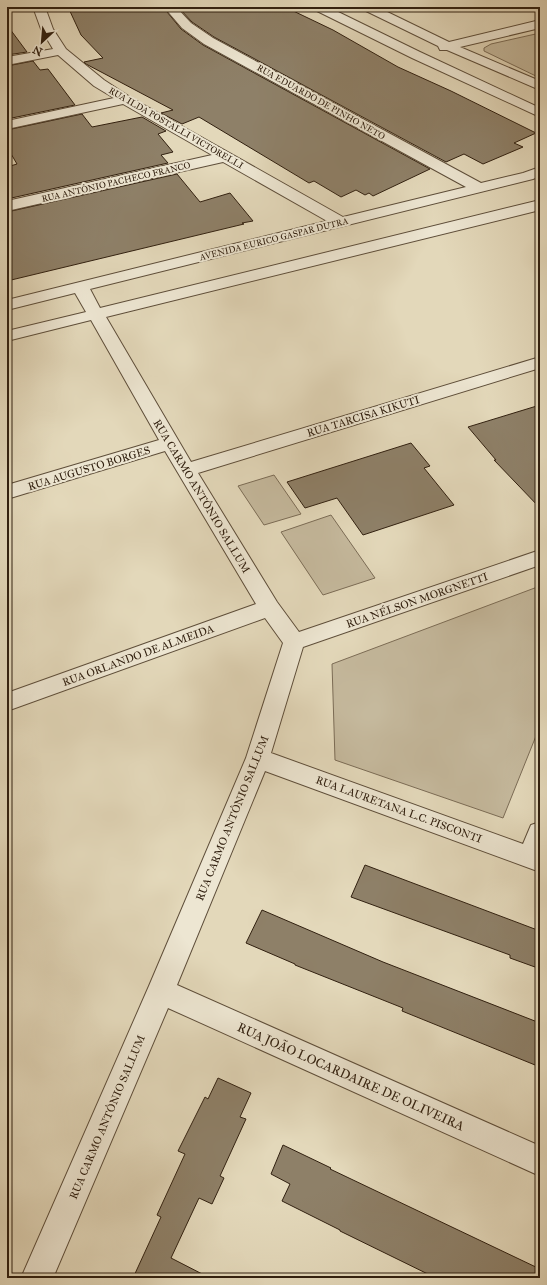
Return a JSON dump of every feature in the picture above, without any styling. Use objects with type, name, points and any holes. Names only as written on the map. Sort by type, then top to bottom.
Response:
[{"type":"street","name":"RUA ILDA POSTALLI VICTORELLI","points":[[39,7],[47,29],[61,51],[99,83],[125,100],[340,222]]},
{"type":"street","name":"RUA EDUARDO DE PINHO NETO","points":[[170,7],[174,14],[196,32],[287,85],[479,188]]},
{"type":"street","points":[[319,7],[416,55],[540,113]]},
{"type":"street","points":[[368,7],[448,46],[540,86]]},
{"type":"street","points":[[416,55],[540,24]]},
{"type":"street","points":[[7,61],[61,51]]},
{"type":"street","points":[[7,125],[125,100]]},
{"type":"street","name":"RUA ANTÔNIO PACHECO FRANCO","points":[[7,206],[224,157]]},
{"type":"street","name":"AVENIDA EURICO GASPAR DUTRA","points":[[7,305],[528,176],[540,171]]},
{"type":"street","points":[[7,336],[540,205]]},
{"type":"street","name":"RUA CARMO ANTÔNIO SALLUM","points":[[38,1278],[161,991],[258,758],[294,642],[270,608],[186,470],[80,287]]},
{"type":"street","name":"RUA TARCISA KIKUTI","points":[[186,470],[540,362]]},
{"type":"street","name":"RUA AUGUSTO BORGES","points":[[7,492],[170,443]]},
{"type":"street","name":"RUA NÉLSON MORGNETTI","points":[[294,642],[540,557]]},
{"type":"street","name":"RUA ORLANDO DE ALMEIDA","points":[[7,702],[270,608]]},
{"type":"street","name":"RUA LAURETANA L.C. PISCONTI","points":[[258,758],[536,859]]},
{"type":"street","points":[[536,859],[540,833]]},
{"type":"street","name":"RUA JOÃO LOCARDAIRE DE OLIVEIRA","points":[[161,991],[540,1162]]},
{"type":"shaded area","points":[[540,33],[540,78],[484,51],[484,48],[491,44]]},
{"type":"shaded area","points":[[274,475],[301,514],[264,525],[238,486]]},
{"type":"shaded area","points":[[331,515],[375,578],[323,595],[281,532]]},
{"type":"shaded area","points":[[540,586],[540,726],[503,818],[335,760],[332,664]]},
{"type":"building","points":[[68,7],[163,7],[181,29],[203,45],[430,169],[373,196],[369,193],[365,195],[356,190],[341,197],[314,181],[309,183],[199,117],[182,124],[161,113],[173,110],[86,64],[84,62],[103,58],[81,35]]},
{"type":"building","points":[[178,7],[285,7],[333,30],[398,67],[451,91],[536,133],[514,143],[523,147],[483,164],[464,154],[446,162],[214,37],[192,22]]},
{"type":"building","points":[[7,25],[27,52],[7,55]]},
{"type":"building","points":[[33,61],[40,70],[48,69],[75,105],[7,119],[7,66]]},
{"type":"building","points":[[82,114],[92,127],[142,117],[166,131],[158,134],[173,152],[161,155],[168,163],[7,199],[7,167],[17,164],[7,147],[7,130]]},
{"type":"building","points":[[177,174],[200,202],[230,193],[253,221],[7,281],[7,212]]},
{"type":"building","points":[[540,405],[540,508],[494,460],[496,460],[468,427]]},
{"type":"building","points":[[411,443],[430,466],[424,468],[454,505],[363,535],[337,498],[305,508],[287,482]]},
{"type":"building","points":[[365,865],[540,931],[540,952],[535,967],[510,958],[510,955],[351,897]]},
{"type":"building","points":[[262,910],[383,962],[540,1023],[540,1067],[402,1011],[403,1008],[295,965],[246,943]]},
{"type":"building","points":[[218,1078],[251,1093],[240,1117],[246,1119],[220,1176],[224,1178],[212,1204],[199,1198],[171,1258],[210,1278],[133,1278],[161,1217],[157,1215],[185,1154],[178,1151],[205,1097],[208,1099]]},
{"type":"building","points":[[283,1145],[540,1269],[540,1278],[436,1278],[282,1201],[290,1184],[271,1174]]}]
